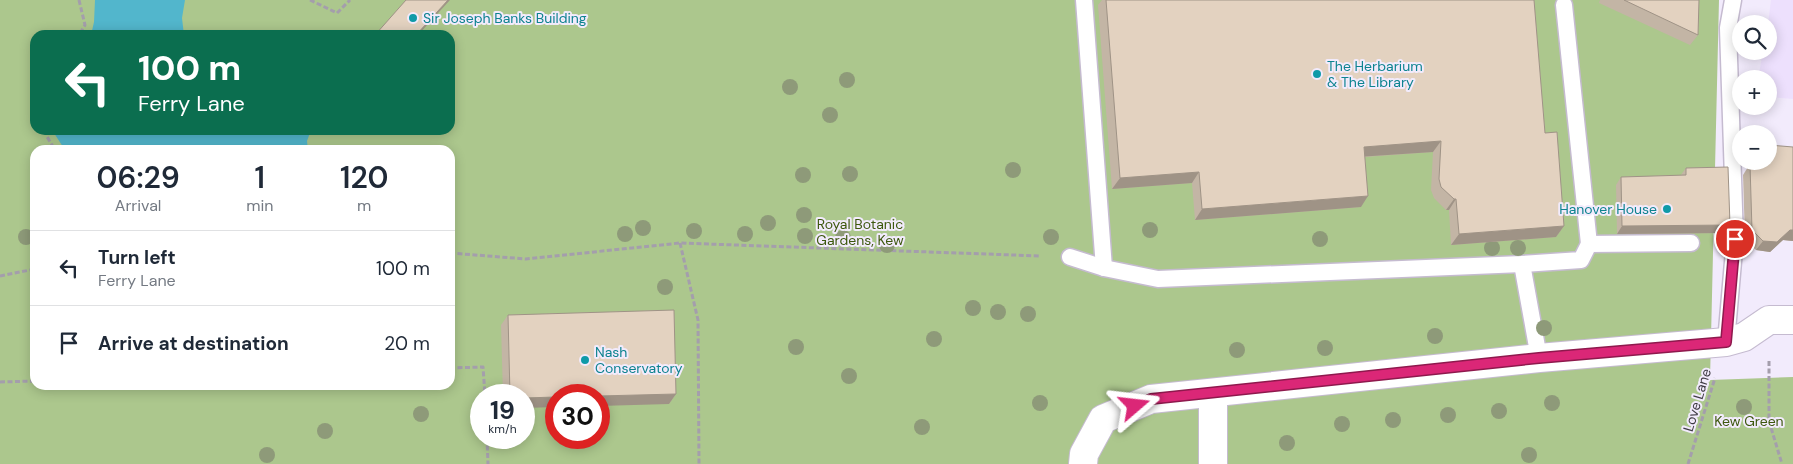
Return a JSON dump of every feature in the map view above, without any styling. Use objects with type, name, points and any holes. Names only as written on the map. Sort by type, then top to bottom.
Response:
[{"type":"street","points":[[1083,464],[1084,454],[1103,419],[1151,399],[1213,394],[1539,358],[1726,342],[1781,320]]},
{"type":"street","points":[[1213,394],[1213,464]]},
{"type":"lane","points":[[1084,0],[1104,268]]},
{"type":"lane","points":[[1726,342],[1735,239],[1728,28],[1733,0]]},
{"type":"lane","points":[[1070,257],[1104,268],[1158,279],[1581,260],[1588,244],[1564,5]]},
{"type":"lane","points":[[1588,244],[1691,243]]},
{"type":"lane","points":[[1522,264],[1539,358]]},
{"type":"path","points":[[79,0],[85,25],[82,30]]},
{"type":"path","points":[[310,0],[337,13],[350,0]]},
{"type":"path","points":[[680,243],[698,320],[699,464]]},
{"type":"path","points":[[455,253],[526,259],[680,243],[1070,257]]},
{"type":"path","points":[[0,276],[30,270]]},
{"type":"path","points":[[1781,320],[1769,421],[1782,464]]},
{"type":"path","name":"Love Lane","points":[[1688,464],[1726,342]]},
{"type":"path","points":[[455,368],[483,368],[484,384]]},
{"type":"path","points":[[0,382],[30,381]]},
{"type":"path","points":[[487,449],[488,464]]},
{"type":"shaded area","points":[[1771,0],[1793,0],[1793,99],[1777,98],[1777,70],[1760,70],[1761,60],[1777,60],[1777,15],[1769,15]]},
{"type":"green space","name":"Royal Botanic Gardens, Kew","points":[[0,0],[1719,0],[1710,380],[1793,377],[1793,464],[0,464]]},
{"type":"water","points":[[95,0],[185,0],[182,18],[183,30],[92,30]]},
{"type":"water","points":[[55,135],[309,135],[307,145],[62,145]]},
{"type":"building","name":"Sir Joseph Banks Building","points":[[406,0],[448,0],[421,30],[379,30]]},
{"type":"building","name":"The Herbarium & The Library","points":[[1106,0],[1534,0],[1545,133],[1557,132],[1564,226],[1459,234],[1456,199],[1441,187],[1439,179],[1441,141],[1364,147],[1368,196],[1202,209],[1199,172],[1120,178]]},
{"type":"building","points":[[1624,0],[1699,0],[1698,35]]},
{"type":"building","points":[[1777,146],[1793,147],[1793,230],[1790,230],[1777,242],[1763,241],[1752,230],[1750,170],[1777,170]]},
{"type":"building","name":"Hanover House","points":[[1728,167],[1730,225],[1622,226],[1621,177],[1686,175],[1686,168]]},
{"type":"building","name":"Nash Conservatory","points":[[674,310],[676,394],[610,396],[610,384],[545,384],[545,397],[535,398],[535,384],[510,384],[508,315]]},
{"type":"place","name":"Sir Joseph Banks Building","points":[[413,18]]},
{"type":"place","name":"The Herbarium & The Library","points":[[1317,74]]},
{"type":"place","name":"Hanover House","points":[[1667,209]]},
{"type":"place","name":"Nash Conservatory","points":[[585,360]]},
{"type":"route","points":[[1135,406],[1151,399],[1213,394],[1539,358],[1726,342],[1735,239]]},
{"type":"park label","name":"Kew Green","points":[[1749,421]]}]
